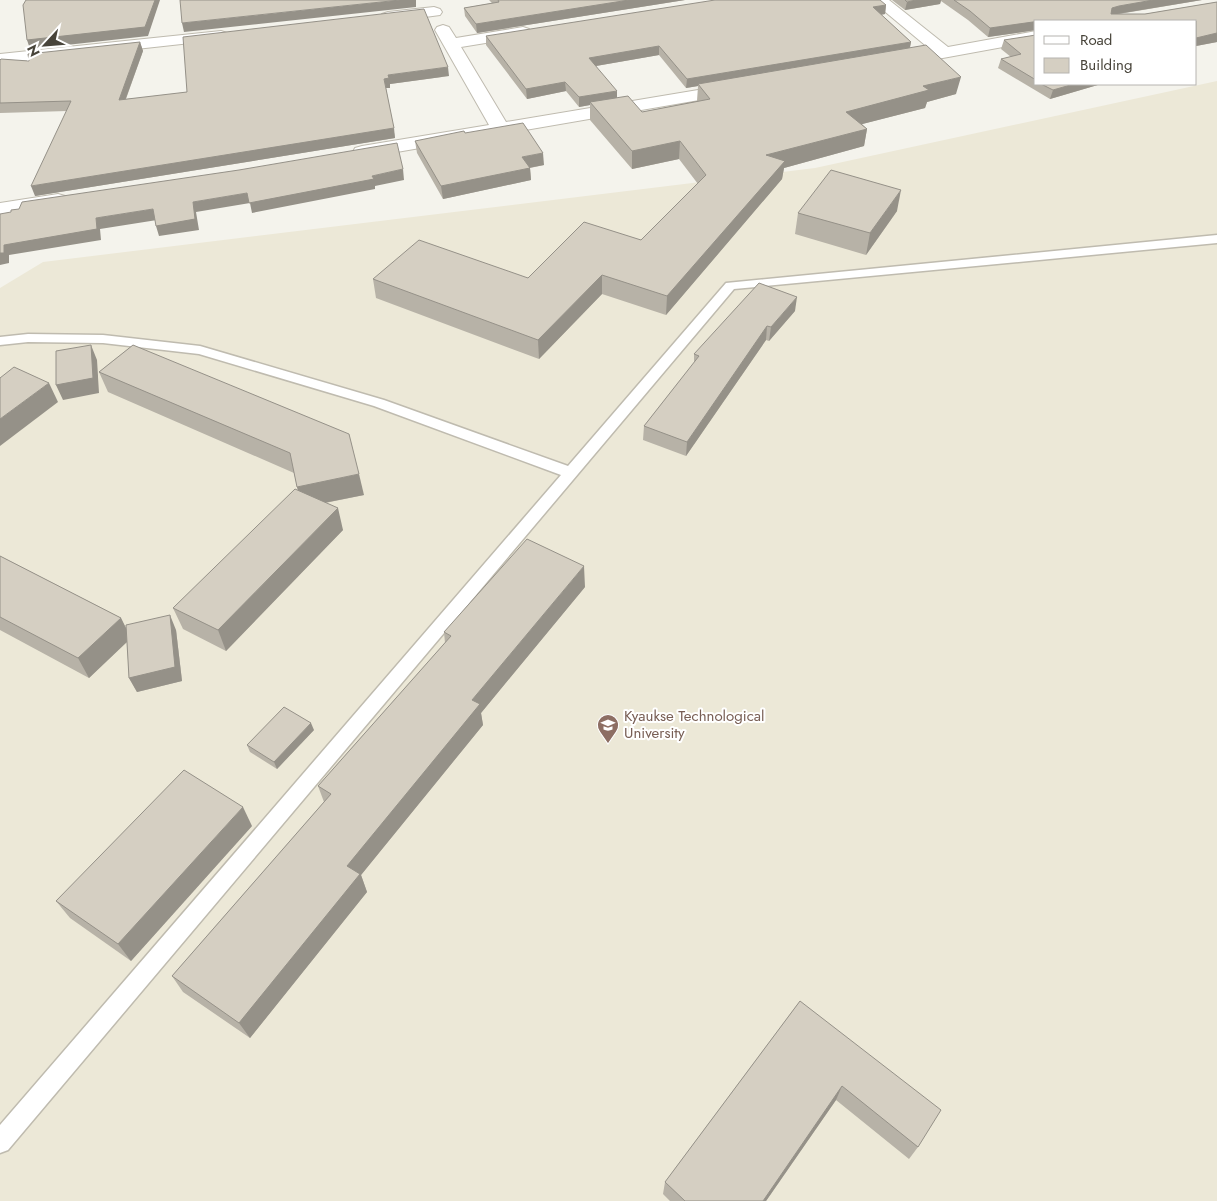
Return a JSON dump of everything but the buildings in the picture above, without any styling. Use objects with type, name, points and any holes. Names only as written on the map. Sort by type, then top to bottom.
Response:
[{"type":"street","points":[[879,0],[945,53]]},
{"type":"street","points":[[374,19],[431,6],[450,44],[500,128]]},
{"type":"street","points":[[450,44],[539,30]]},
{"type":"street","points":[[0,58],[78,52],[236,34]]},
{"type":"street","points":[[877,65],[1034,36]]},
{"type":"street","points":[[346,154],[752,86]]},
{"type":"street","points":[[0,209],[77,198]]},
{"type":"lane","points":[[0,1142],[730,286],[1217,239]]},
{"type":"lane","points":[[0,341],[28,338],[103,339],[200,350],[380,403],[571,473]]},
{"type":"shaded area","name":"Kyaukse Technological University","points":[[1217,81],[1217,1201],[0,1201],[0,288],[43,262],[815,168]]},
{"type":"place","name":"Kyaukse Technological University","points":[[608,744]]}]
